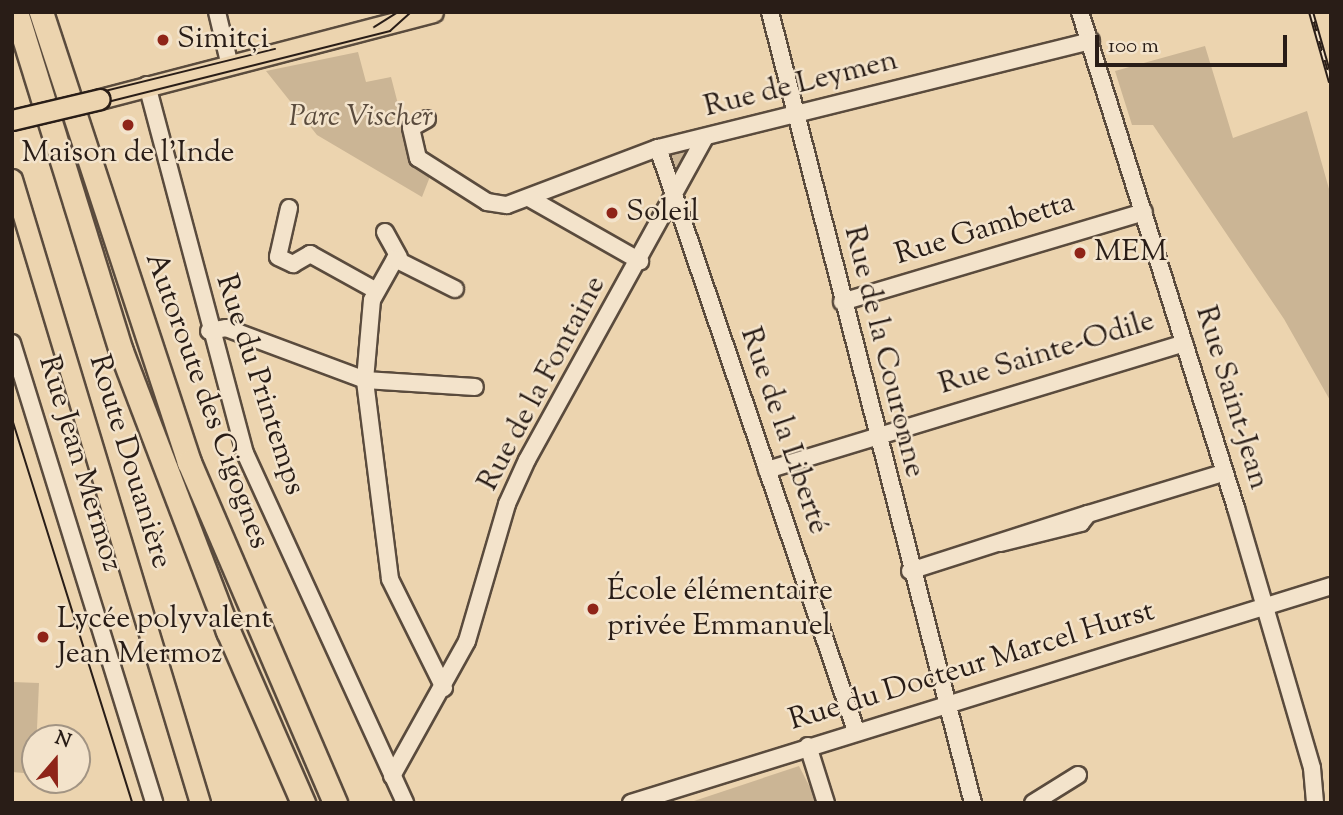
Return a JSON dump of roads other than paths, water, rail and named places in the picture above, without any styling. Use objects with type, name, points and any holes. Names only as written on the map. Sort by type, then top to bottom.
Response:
[{"type":"highway","name":"Autoroute des Cigognes","points":[[16,12],[121,351],[228,631],[303,803]]},
{"type":"highway","name":"Autoroute des Cigognes","points":[[41,12],[189,462],[335,803]]},
{"type":"highway","points":[[228,631],[247,705],[285,803]]},
{"type":"main road","points":[[12,120],[433,12]]},
{"type":"main road","name":"Route Douanière","points":[[12,179],[200,803]]},
{"type":"street","points":[[217,12],[230,66]]},
{"type":"street","name":"Rue de la Couronne","points":[[770,12],[875,436],[944,704],[973,803]]},
{"type":"street","name":"Rue Saint-Jean","points":[[1080,12],[1144,212],[1312,768],[1315,803]]},
{"type":"street","name":"Rue de Leymen","points":[[427,119],[411,128],[422,162],[498,206],[529,198],[658,148],[794,117],[1091,41]]},
{"type":"street","name":"Rue du Printemps","points":[[147,85],[209,331],[258,488],[405,803]]},
{"type":"street","name":"Rue de la Fontaine","points":[[392,776],[444,688],[467,640],[517,482],[674,201],[705,137]]},
{"type":"street","name":"Rue de la Liberté","points":[[658,148],[856,732]]},
{"type":"street","points":[[529,198],[640,261]]},
{"type":"street","points":[[289,208],[276,243],[278,257],[293,264],[310,254],[375,290]]},
{"type":"street","name":"Rue Gambetta","points":[[842,302],[1144,212]]},
{"type":"street","points":[[385,232],[399,257],[455,289]]},
{"type":"street","points":[[399,257],[375,290],[365,380],[390,579],[444,688]]},
{"type":"street","points":[[209,331],[226,328],[365,380],[475,387]]},
{"type":"street","name":"Rue Sainte-Odile","points":[[767,470],[1184,343]]},
{"type":"street","name":"Rue Jean Mermoz","points":[[15,350],[154,803]]},
{"type":"street","points":[[911,571],[1000,543],[1081,523],[1088,514],[1223,474]]},
{"type":"street","name":"Rue du Docteur Marcel Hurst","points":[[631,803],[1331,586]]},
{"type":"street","points":[[808,747],[826,803]]},
{"type":"street","points":[[1033,803],[1078,775]]},
{"type":"tram line","points":[[374,27],[398,12]]},
{"type":"tram line","points":[[12,126],[390,31],[411,12]]},
{"type":"tram line","points":[[12,114],[275,49]]},
{"type":"tram line","points":[[12,419],[132,803]]},
{"type":"railway","points":[[1311,12],[1331,82]]},
{"type":"place","name":"Simitçi","points":[[163,40]]},
{"type":"place","name":"Maison de l'Inde","points":[[128,125]]},
{"type":"place","name":"Soleil","points":[[612,213]]},
{"type":"place","name":"MEM","points":[[1080,253]]},
{"type":"place","name":"École élémentaire privée Emmanuel","points":[[593,609]]},
{"type":"place","name":"Lycée polyvalent Jean Mermoz","points":[[43,637]]},
{"type":"park label","name":"Parc Vischer","points":[[361,118]]}]
